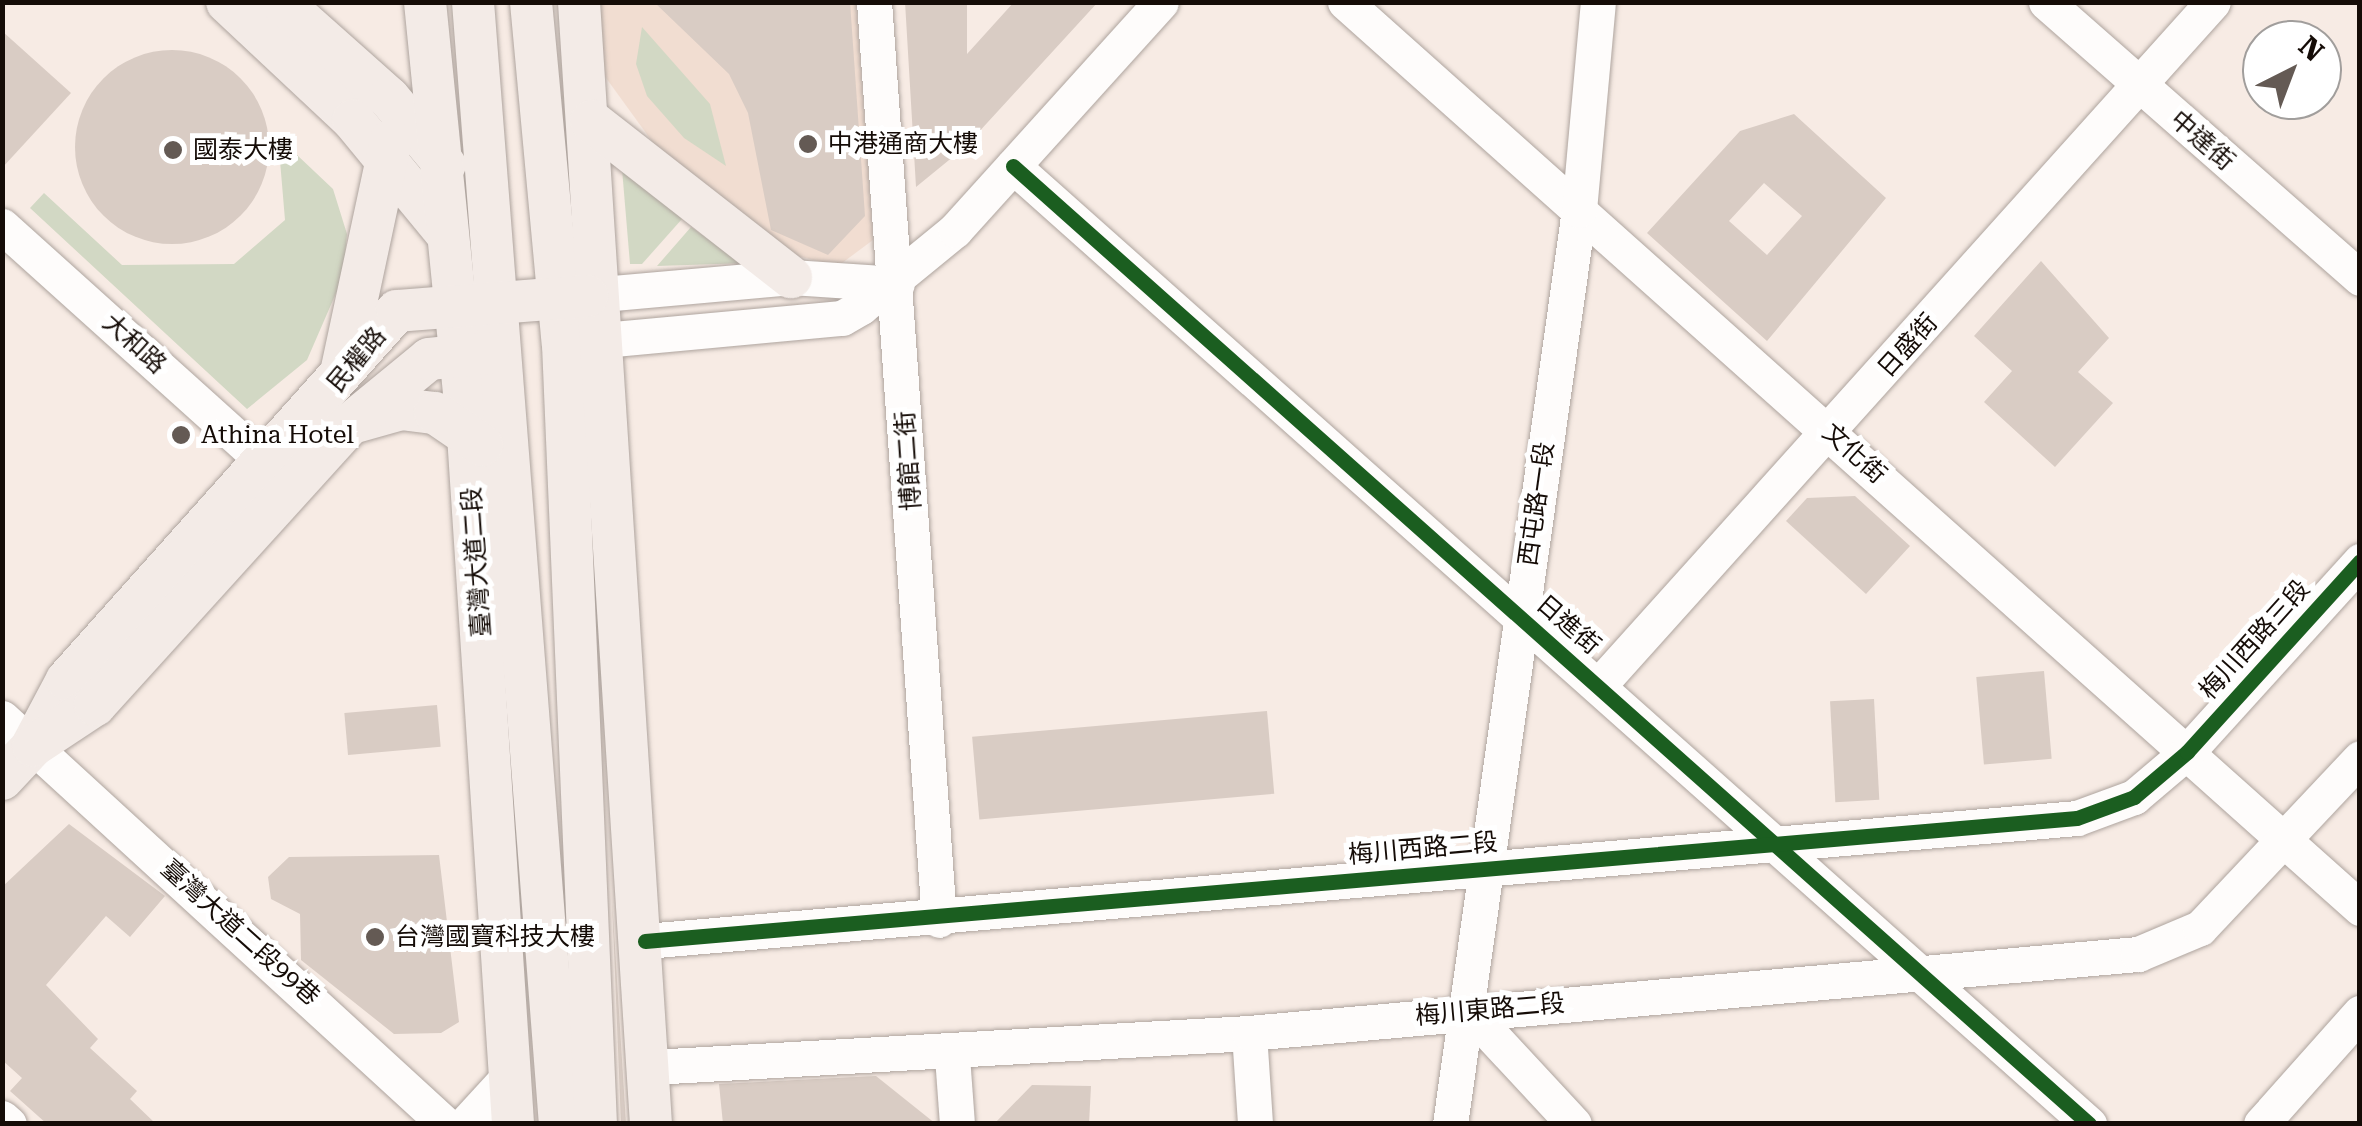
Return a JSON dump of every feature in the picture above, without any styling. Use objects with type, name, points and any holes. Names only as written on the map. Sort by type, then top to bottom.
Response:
[{"type":"main road","points":[[226,2],[387,158],[448,236]]},
{"type":"main road","points":[[281,2],[398,110],[559,298],[583,342],[645,941],[651,1124]]},
{"type":"main road","points":[[423,2],[387,158],[344,403],[434,413],[506,464]]},
{"type":"main road","name":"臺灣大道二段","points":[[423,2],[448,236],[475,305]]},
{"type":"main road","name":"臺灣大道二段","points":[[473,2],[488,215],[475,305],[480,354],[506,464],[560,1124]]},
{"type":"main road","points":[[531,2],[559,298]]},
{"type":"main road","points":[[579,2],[602,294],[583,342],[596,1124]]},
{"type":"main road","points":[[591,120],[791,277]]},
{"type":"main road","name":"民權路","points":[[18,732],[95,705],[344,403],[397,311],[602,294]]},
{"type":"main road","name":"民權路","points":[[2,779],[18,732],[265,463],[344,403],[428,359],[583,342]]},
{"type":"main road","name":"臺灣大道二段","points":[[480,354],[468,435],[513,1124]]},
{"type":"street","name":"博館二街","points":[[874,2],[897,284],[939,920]]},
{"type":"street","name":"民權路","points":[[583,342],[842,318],[897,284],[1013,166],[1162,2]]},
{"type":"street","name":"文化街","points":[[1345,2],[2360,908]]},
{"type":"street","name":"西屯路一段","points":[[1450,1124],[1470,1011],[1579,210],[1598,2]]},
{"type":"street","name":"中達街","points":[[2046,2],[2360,278]]},
{"type":"street","name":"日盛街","points":[[1599,686],[2213,2]]},
{"type":"street","name":"日進街","points":[[1013,166],[2089,1124]]},
{"type":"street","name":"大和路","points":[[2,226],[265,463]]},
{"type":"street","name":"民權路","points":[[602,294],[791,277],[897,284]]},
{"type":"street","name":"梅川西路三段","points":[[2186,752],[2360,562]]},
{"type":"street","name":"臺灣大道二段99巷","points":[[18,732],[445,1124]]},
{"type":"street","name":"梅川西路二段","points":[[645,941],[939,920],[2077,818],[2134,797],[2186,752]]},
{"type":"street","name":"梅川東路二段","points":[[652,1067],[952,1056],[1249,1034],[1470,1011],[2138,954],[2200,928],[2287,842],[2360,758]]},
{"type":"street","points":[[1470,1011],[1574,1124]]},
{"type":"street","points":[[2261,1124],[2360,1013]]},
{"type":"street","points":[[1249,1034],[1255,1124]]},
{"type":"street","points":[[952,1056],[957,1124]]},
{"type":"street","points":[[466,1124],[509,1076]]},
{"type":"street","points":[[2,1118],[9,1124]]},
{"type":"shaded area","points":[[596,3],[856,3],[873,240],[838,266],[797,256],[659,151],[601,71]]},
{"type":"green space","points":[[642,27],[710,104],[726,166],[684,138],[647,96],[636,64]]},
{"type":"green space","points":[[278,137],[333,189],[347,234],[343,277],[307,360],[247,409],[30,208],[44,193],[122,265],[234,264],[285,220]]},
{"type":"green space","points":[[621,157],[682,219],[642,264],[630,264]]},
{"type":"green space","points":[[691,227],[729,254],[747,263],[657,266]]},
{"type":"building","name":"中港通商大樓","points":[[654,2],[850,2],[865,216],[828,255],[771,230],[748,113],[729,74]]},
{"type":"building","points":[[905,2],[967,2],[967,54],[1014,2],[1098,2],[965,147],[916,187]]},
{"type":"building","points":[[2,31],[71,93],[2,168]]},
{"type":"building","name":"國泰大樓","points":[[172,50],[209,57],[241,78],[262,110],[269,147],[262,184],[241,216],[209,237],[172,244],[135,237],[103,216],[82,184],[75,147],[82,110],[103,78],[135,57]]},
{"type":"building","points":[[1794,114],[1886,198],[1767,341],[1647,233],[1740,131]],"holes":[[[1764,183],[1802,216],[1767,255],[1729,221]]]},
{"type":"building","points":[[2041,261],[2109,338],[2078,372],[2113,403],[2055,467],[1984,402],[2012,371],[1974,336]]},
{"type":"building","points":[[1855,496],[1910,546],[1866,594],[1786,521],[1807,498]]},
{"type":"building","points":[[2044,671],[2052,759],[1984,765],[1976,677]]},
{"type":"building","points":[[1874,699],[1879,800],[1835,802],[1830,701]]},
{"type":"building","points":[[437,705],[441,747],[348,755],[344,713]]},
{"type":"building","points":[[1267,711],[1274,794],[979,819],[972,737]]},
{"type":"building","points":[[69,824],[165,896],[130,937],[106,916],[46,985],[98,1039],[90,1048],[137,1091],[130,1099],[156,1124],[47,1124],[10,1091],[22,1078],[2,1060],[2,887]]},
{"type":"building","name":"台灣國寶科技大樓","points":[[439,855],[459,1022],[441,1033],[394,1034],[301,960],[300,914],[271,899],[268,877],[289,857]]},
{"type":"building","points":[[612,899],[626,1124],[621,1124]]},
{"type":"building","points":[[876,1076],[936,1124],[723,1124],[719,1084]]},
{"type":"building","points":[[1032,1085],[1091,1086],[1089,1124],[994,1124]]},
{"type":"cycle path","points":[[1013,166],[2089,1124]]},
{"type":"cycle path","points":[[645,941],[2077,818],[2134,797],[2187,752],[2360,561]]},
{"type":"place","name":"中港通商大樓","points":[[808,144]]},
{"type":"place","name":"國泰大樓","points":[[173,150]]},
{"type":"place","name":"Athina Hotel","points":[[181,435]]},
{"type":"place","name":"台灣國寶科技大樓","points":[[375,937]]}]
